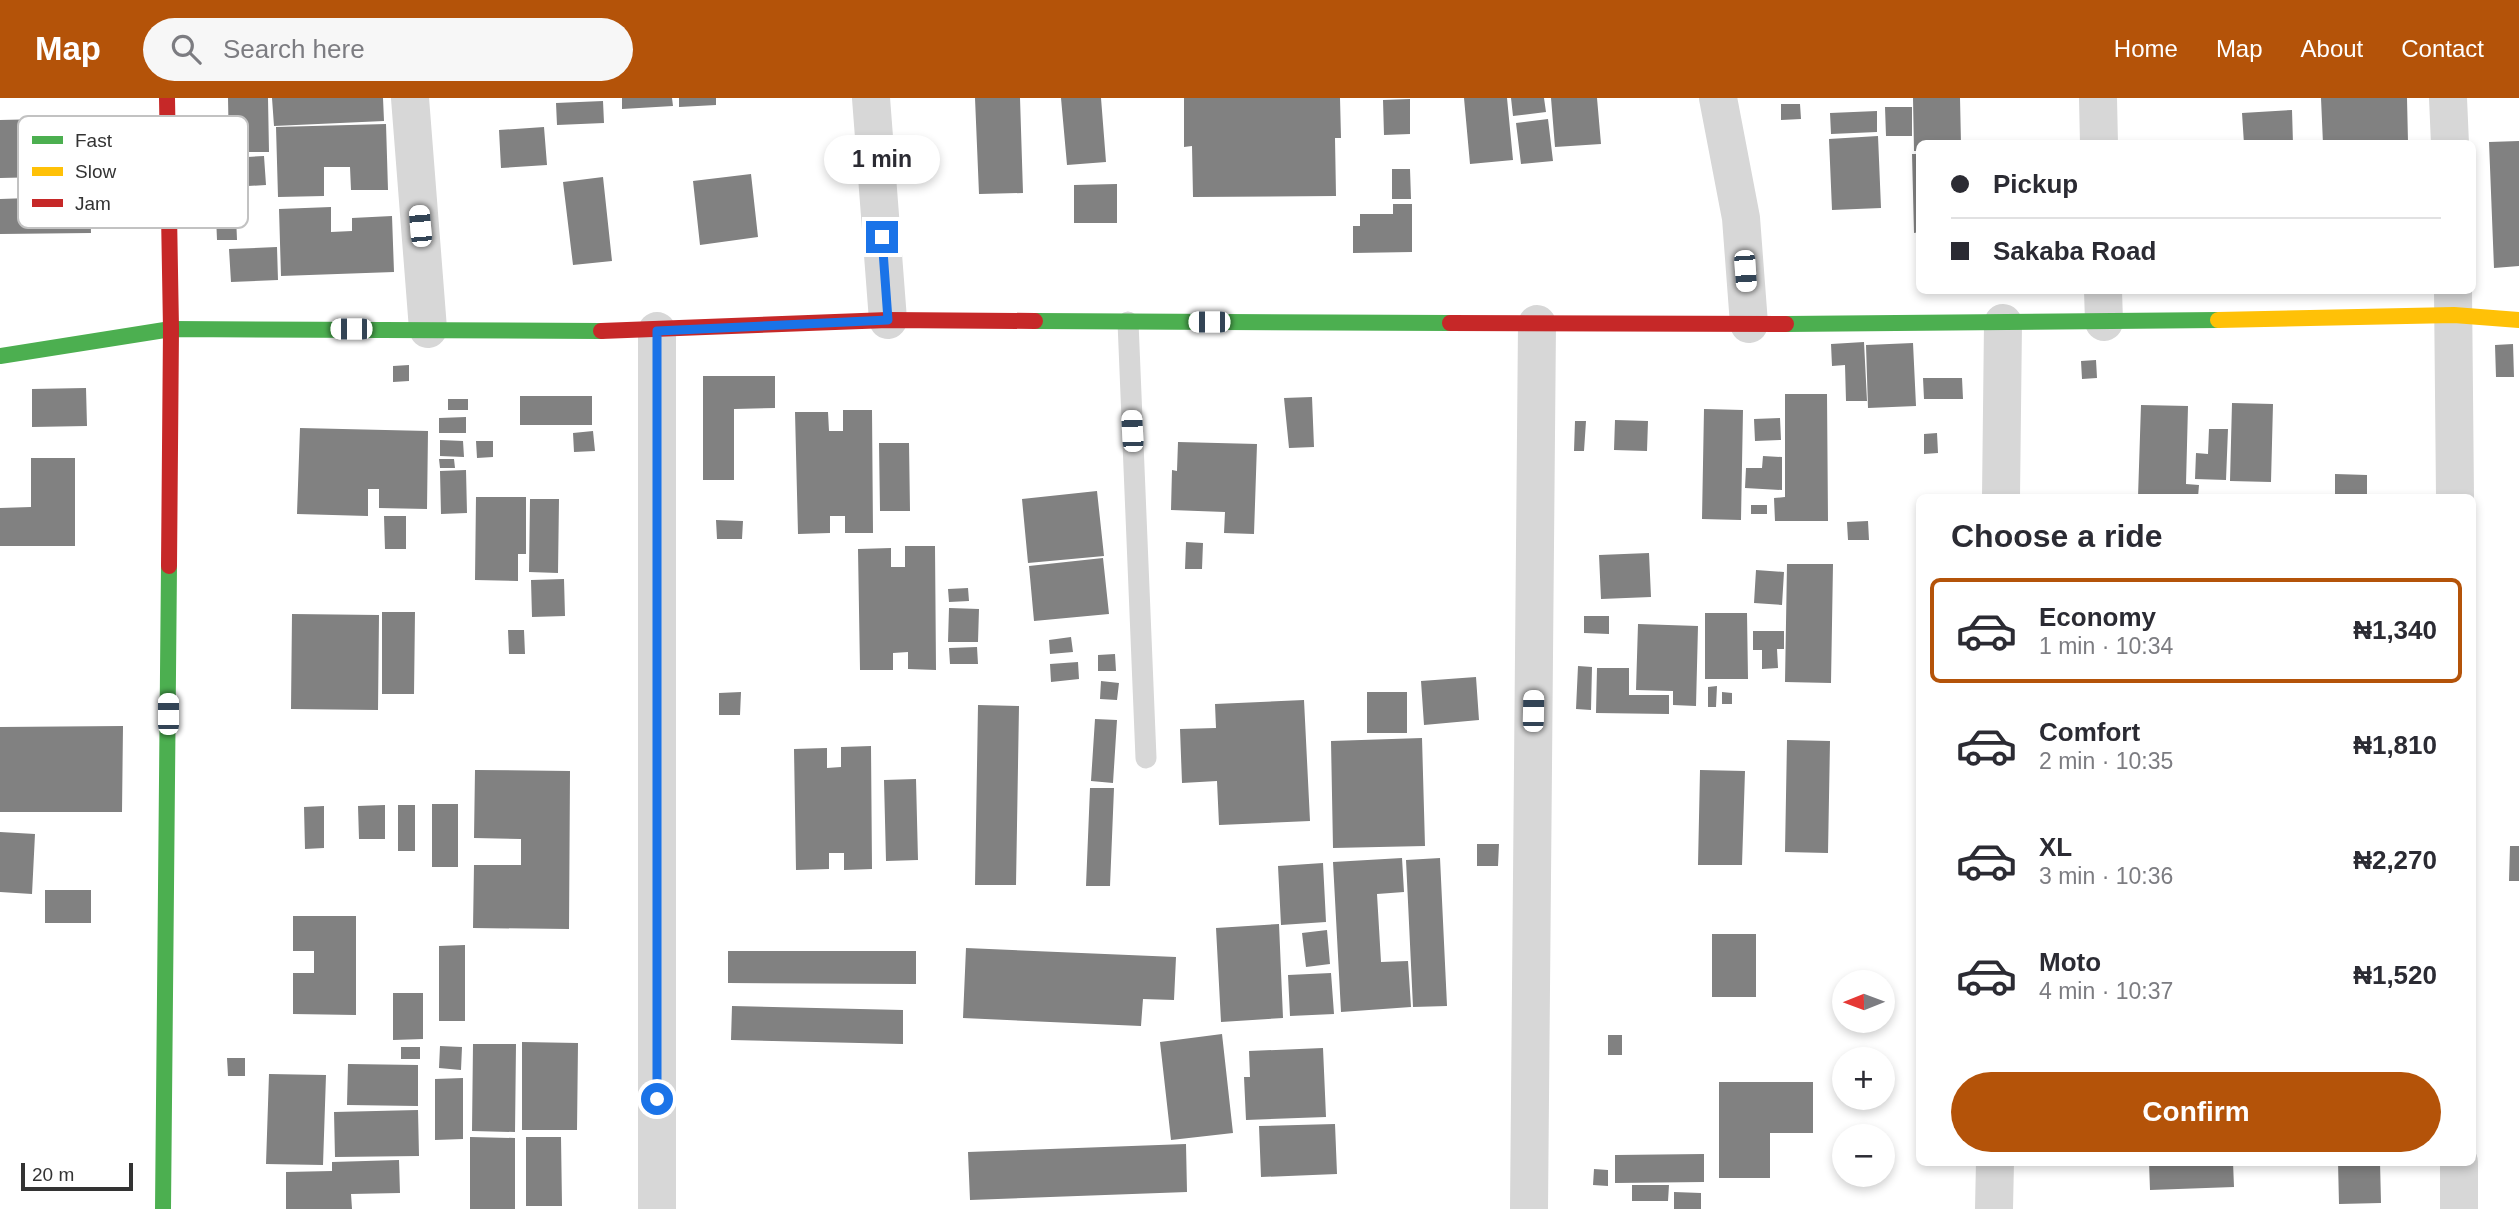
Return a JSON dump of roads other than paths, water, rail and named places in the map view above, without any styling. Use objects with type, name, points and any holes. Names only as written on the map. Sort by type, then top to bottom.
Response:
[{"type":"street","points":[[167,98],[167,116]]},
{"type":"street","points":[[410,98],[428,328]]},
{"type":"street","points":[[870,98],[888,320]]},
{"type":"street","points":[[1718,98],[1741,218],[1749,324]]},
{"type":"street","points":[[2098,98],[2099,140]]},
{"type":"street","points":[[2448,98],[2449,140]]},
{"type":"street","points":[[163,1209],[171,329],[169,228]]},
{"type":"street","points":[[0,356],[171,329],[657,331],[888,320],[1537,324],[2003,323],[2103,307],[2453,303],[2519,320]]},
{"type":"street","points":[[2453,303],[2455,494]]},
{"type":"street","points":[[2001,494],[2003,323]]},
{"type":"street","points":[[1529,1209],[1537,324]]},
{"type":"street","points":[[657,331],[657,1209]]},
{"type":"street","points":[[1994,1209],[1995,1166]]},
{"type":"street","points":[[2459,1166],[2459,1209]]},
{"type":"lane","points":[[1128,322],[1146,758]]}]
